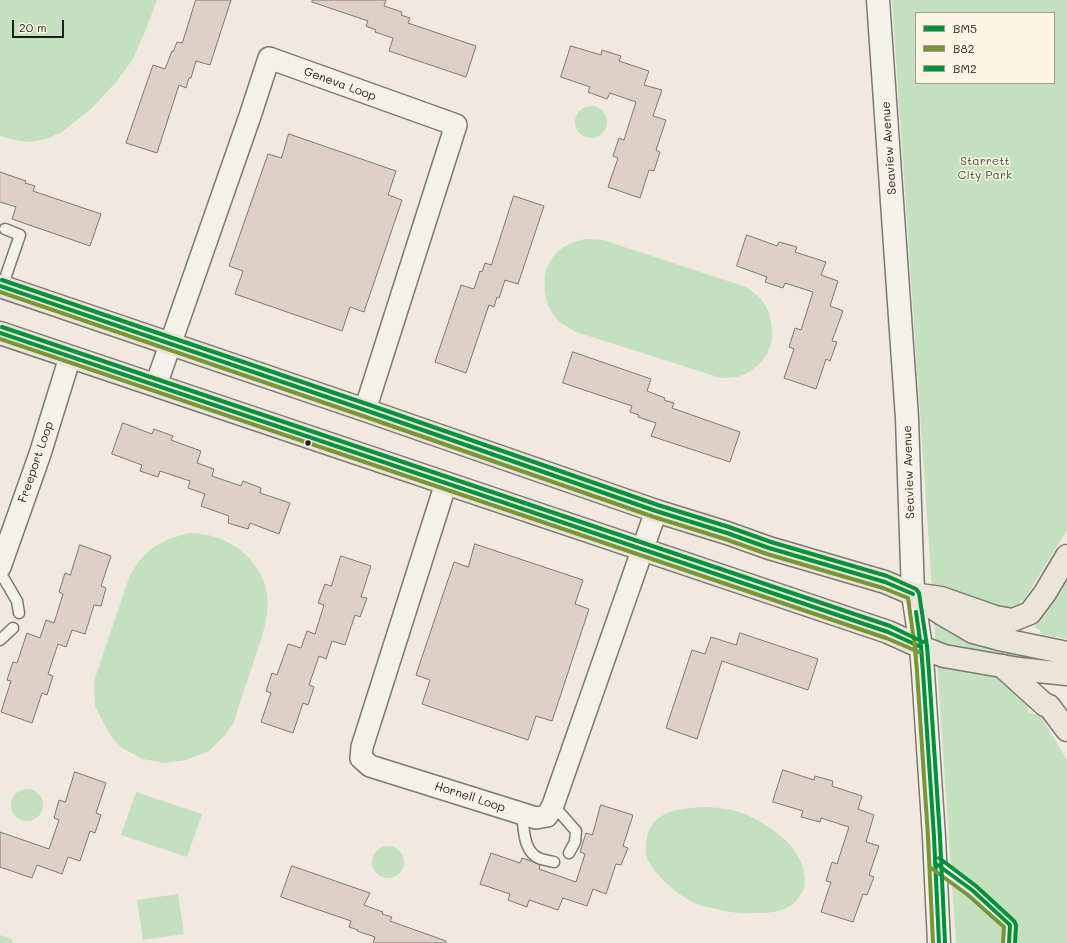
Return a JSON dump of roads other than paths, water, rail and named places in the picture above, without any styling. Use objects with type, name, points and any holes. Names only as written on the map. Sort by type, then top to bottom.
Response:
[{"type":"main road","points":[[1,286],[656,511],[770,548],[885,582],[913,594],[942,614],[973,632],[1067,653]]},
{"type":"main road","points":[[0,333],[888,632],[944,656],[1002,666],[1067,674]]},
{"type":"main road","points":[[913,594],[941,598],[995,617],[1014,620],[1030,613],[1045,593],[1067,556]]},
{"type":"main road","points":[[1002,666],[1049,706],[1067,730]]},
{"type":"street","name":"Seaview Avenue","points":[[878,0],[908,418],[913,594],[921,647],[939,943]]},
{"type":"street","name":"Geneva Loop","points":[[156,385],[269,58],[456,125],[365,410]]},
{"type":"street","name":"Freeport Loop","points":[[0,567],[40,454],[70,357]]},
{"type":"street","name":"Hornell Loop","points":[[446,483],[362,747],[361,758],[370,766],[536,818],[547,816],[553,805],[656,511]]},
{"type":"lane","points":[[1,286],[20,235],[5,229]]},
{"type":"lane","points":[[0,572],[17,602],[19,614]]},
{"type":"lane","points":[[0,640],[13,628]]},
{"type":"lane","points":[[553,805],[576,831],[575,842],[569,853]]},
{"type":"lane","points":[[522,814],[525,839],[530,851],[539,859],[554,862]]},
{"type":"lane","points":[[935,862],[972,890],[1010,925],[1009,943]]},
{"type":"park label","name":"Starrett City Park","points":[[985,168]]}]
